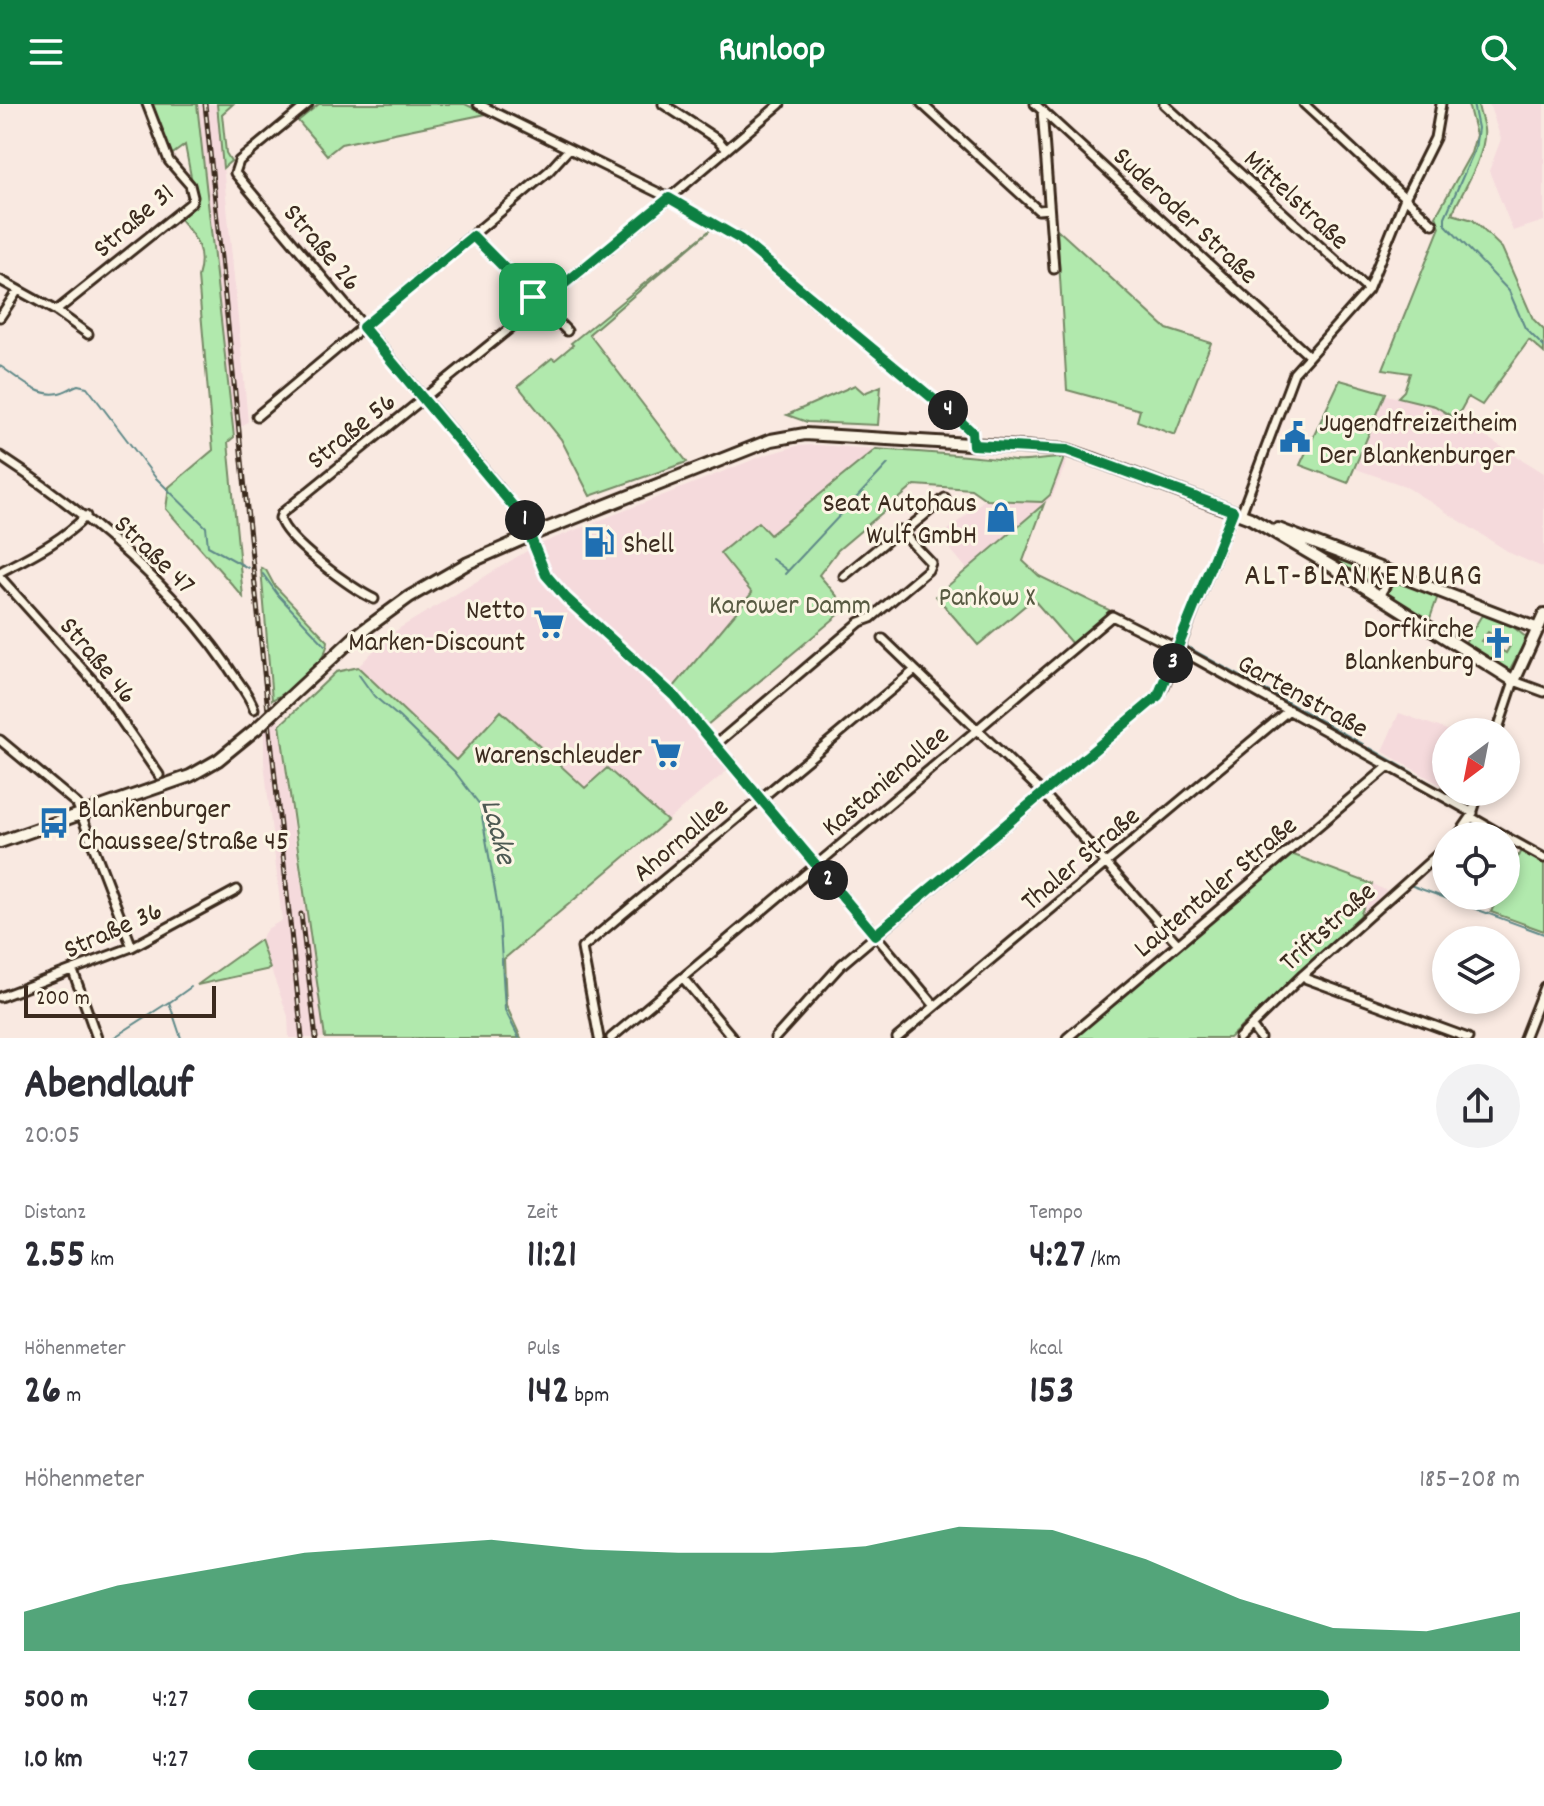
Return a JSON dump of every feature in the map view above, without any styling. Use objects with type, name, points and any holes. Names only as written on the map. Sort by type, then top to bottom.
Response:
[{"type":"main road","points":[[0,842],[190,776],[218,760],[256,729],[340,650],[409,597],[468,563],[780,438],[818,433],[1067,450],[1237,512],[1261,524],[1514,681],[1541,630],[1544,615]]},
{"type":"main road","points":[[1261,524],[1541,630]]},
{"type":"street","name":"Straße 31","points":[[56,311],[191,203],[193,191],[169,161],[147,104]]},
{"type":"street","name":"Straße 26","points":[[308,104],[236,165],[234,169],[238,178],[499,488],[532,535],[546,575],[566,598],[665,687],[935,1006]]},
{"type":"street","points":[[478,104],[492,107],[669,198],[740,239],[960,421],[972,432],[973,445]]},
{"type":"street","points":[[663,104],[718,140],[726,149]]},
{"type":"street","name":"Straße 56","points":[[374,599],[351,586],[312,555],[282,525],[282,513],[780,104]]},
{"type":"street","points":[[922,104],[1038,210],[1049,209]]},
{"type":"street","name":"Suderoder Straße","points":[[1035,104],[1042,107],[1309,356]]},
{"type":"street","name":"Mittelstraße","points":[[1164,104],[1368,290]]},
{"type":"street","points":[[1304,104],[1433,224]]},
{"type":"street","points":[[775,1038],[841,965],[1158,696],[1294,373],[1368,290],[1405,198],[1435,138],[1441,104]]},
{"type":"street","points":[[1042,107],[1054,269]]},
{"type":"street","points":[[257,416],[549,171],[569,149]]},
{"type":"street","points":[[473,236],[567,331]]},
{"type":"street","points":[[0,280],[56,311],[88,334]]},
{"type":"street","points":[[0,317],[18,290]]},
{"type":"street","name":"Straße 47","points":[[0,456],[86,516],[142,567],[200,629],[254,709]]},
{"type":"street","points":[[844,576],[896,532],[904,532],[945,498]]},
{"type":"street","points":[[0,574],[45,548],[76,527],[86,516]]},
{"type":"street","points":[[715,745],[860,622],[871,618],[928,570],[931,563],[904,532]]},
{"type":"street","points":[[1379,596],[1393,573]]},
{"type":"street","name":"Straße 46","points":[[0,574],[96,684],[159,775]]},
{"type":"street","name":"Gartenstraße","points":[[1112,616],[1289,710],[1482,822]]},
{"type":"street","name":"Kastanienallee","points":[[611,1038],[1112,616]]},
{"type":"street","points":[[883,639],[1043,793],[1178,944]]},
{"type":"street","name":"Ahornallee","points":[[599,1038],[582,948],[915,670]]},
{"type":"street","points":[[1502,718],[1514,681],[1544,692]]},
{"type":"street","name":"Thaler Straße","points":[[897,1038],[1289,710]]},
{"type":"street","points":[[0,740],[77,804],[132,947]]},
{"type":"street","name":"Lautentaler Straße","points":[[1067,1038],[1389,766]]},
{"type":"street","points":[[1467,822],[1475,806]]},
{"type":"street","name":"Gartenstraße","points":[[1520,845],[1544,858]]},
{"type":"street","name":"Triftstraße","points":[[1239,1038],[1303,975],[1432,860]]},
{"type":"street","name":"Straße 36","points":[[0,997],[132,947],[237,890]]},
{"type":"street","points":[[73,971],[97,1038]]},
{"type":"street","points":[[1303,975],[1468,1038]]},
{"type":"street","points":[[683,978],[733,1038]]},
{"type":"street","points":[[1524,1038],[1544,987]]},
{"type":"street","points":[[1252,1027],[1260,1038]]},
{"type":"shaded area","points":[[197,104],[217,104],[248,421],[234,433]]},
{"type":"shaded area","points":[[1489,104],[1544,104],[1544,221],[1513,231],[1489,171],[1501,139]]},
{"type":"shaded area","points":[[1386,395],[1436,406],[1544,473],[1544,568],[1512,554],[1405,486],[1356,469]]},
{"type":"shaded area","points":[[797,446],[876,449],[769,535],[758,523],[752,592],[673,688],[668,701],[729,769],[667,821],[608,768],[585,788],[501,711],[457,760],[358,667],[387,637],[403,626],[535,546],[765,455]]},
{"type":"shaded area","points":[[1064,458],[1068,459],[1052,497],[967,569],[940,537],[984,500],[1042,502],[1050,495]]},
{"type":"shaded area","points":[[1399,713],[1432,725],[1432,780],[1382,751]]},
{"type":"shaded area","points":[[278,716],[325,1038],[289,1038],[288,1016],[260,940],[267,929],[282,920],[264,762],[264,729]]},
{"type":"shaded area","points":[[1372,884],[1387,891],[1360,915]]},
{"type":"green space","points":[[150,104],[197,104],[234,437],[228,442],[243,597],[166,509],[169,487],[213,450],[198,277],[200,252],[195,239],[180,219],[197,204],[196,187],[192,182],[185,145],[170,156]]},
{"type":"green space","points":[[217,104],[233,104],[222,114],[226,153],[231,161],[223,168]]},
{"type":"green space","points":[[319,104],[465,104],[486,114],[341,144],[327,155],[298,121]]},
{"type":"green space","points":[[1468,104],[1478,104],[1484,139],[1478,161],[1452,214],[1473,220],[1502,248],[1533,319],[1544,330],[1544,353],[1529,340],[1482,405],[1468,397],[1456,419],[1435,406],[1398,397],[1404,391],[1410,373],[1383,369],[1440,227],[1436,216],[1471,153],[1476,135]]},
{"type":"green space","points":[[715,226],[589,334],[687,462],[590,496],[561,439],[518,386],[552,358],[555,360],[573,345],[571,343]]},
{"type":"green space","points":[[1057,229],[1167,329],[1211,343],[1175,435],[1137,421],[1140,410],[1067,390]]},
{"type":"green space","points":[[1340,380],[1386,393],[1348,483],[1300,465]]},
{"type":"green space","points":[[855,385],[864,393],[881,386],[878,425],[807,422],[787,415]]},
{"type":"green space","name":"Karower Damm","points":[[876,449],[1021,461],[1064,458],[1050,495],[1042,502],[987,500],[971,489],[915,485],[838,550],[819,575],[847,608],[707,725],[673,688],[752,593],[720,553],[758,522],[770,535]]},
{"type":"green space","name":"Pankow X","points":[[1044,504],[1023,561],[1039,576],[1111,613],[1073,645],[1033,599],[978,645],[936,596]]},
{"type":"green space","points":[[1287,535],[1386,575],[1382,586],[1373,588]]},
{"type":"green space","points":[[261,568],[328,641],[315,667],[289,690],[272,700]]},
{"type":"green space","points":[[1394,578],[1439,593],[1428,623],[1387,595]]},
{"type":"green space","points":[[1485,610],[1527,638],[1510,669],[1505,671],[1463,646]],"holes":[[[1488,632],[1510,646],[1506,653],[1487,641],[1481,641]]]},
{"type":"green space","points":[[358,667],[456,760],[501,711],[585,788],[607,768],[667,821],[504,959],[506,1005],[521,1038],[325,1038],[280,725],[336,672]]},
{"type":"green space","points":[[1522,848],[1544,860],[1544,931],[1491,912],[1520,910]]},
{"type":"green space","points":[[1291,854],[1372,884],[1360,916],[1229,1038],[1072,1038]]},
{"type":"green space","points":[[260,940],[270,969],[197,985]]},
{"type":"waterway","points":[[1473,104],[1478,128],[1475,149],[1445,217],[1445,224],[1509,291],[1525,328],[1544,347]]},
{"type":"waterway","name":"Laake","points":[[0,366],[28,386],[51,394],[78,385],[87,387],[155,477],[206,527],[208,546],[248,568]]},
{"type":"waterway","points":[[785,574],[888,464]]},
{"type":"waterway","points":[[772,559],[788,571]]},
{"type":"waterway","name":"Laake","points":[[263,574],[278,595],[325,645]]},
{"type":"waterway","points":[[1188,647],[1363,744]]},
{"type":"waterway","name":"Laake","points":[[359,675],[374,696],[455,772],[480,805],[499,913],[505,1010],[519,1038]]},
{"type":"waterway","points":[[1370,748],[1432,784]]},
{"type":"waterway","points":[[1410,885],[1544,934]]},
{"type":"waterway","points":[[170,1002],[191,987]]},
{"type":"waterway","points":[[113,1038],[169,1002],[181,1038]]},
{"type":"railway","points":[[205,104],[302,1038]]},
{"type":"railway","points":[[301,914],[316,1038]]},
{"type":"place","name":"Jugendfreizeitheim Der Blankenburger","points":[[1295,437]]},
{"type":"place","name":"Seat Autohaus Wulf GmbH","points":[[1001,517]]},
{"type":"place","name":"Shell","points":[[599,542]]},
{"type":"place","name":"Netto Marken-Discount","points":[[549,624]]},
{"type":"place","name":"Dorfkirche Blankenburg","points":[[1498,643]]},
{"type":"place","name":"Warenschleuder","points":[[666,753]]},
{"type":"place","name":"Blankenburger Chaussee/Straße 45","points":[[54,823]]},
{"type":"district","name":"ALT-BLANKENBURG","points":[[1364,574]]},
{"type":"route","points":[[669,198],[740,239],[969,428],[973,445],[1067,450],[1233,511],[1158,696],[875,935],[674,696],[566,598],[546,575],[528,524],[363,327],[473,236],[533,297],[540,304],[669,198]]}]
